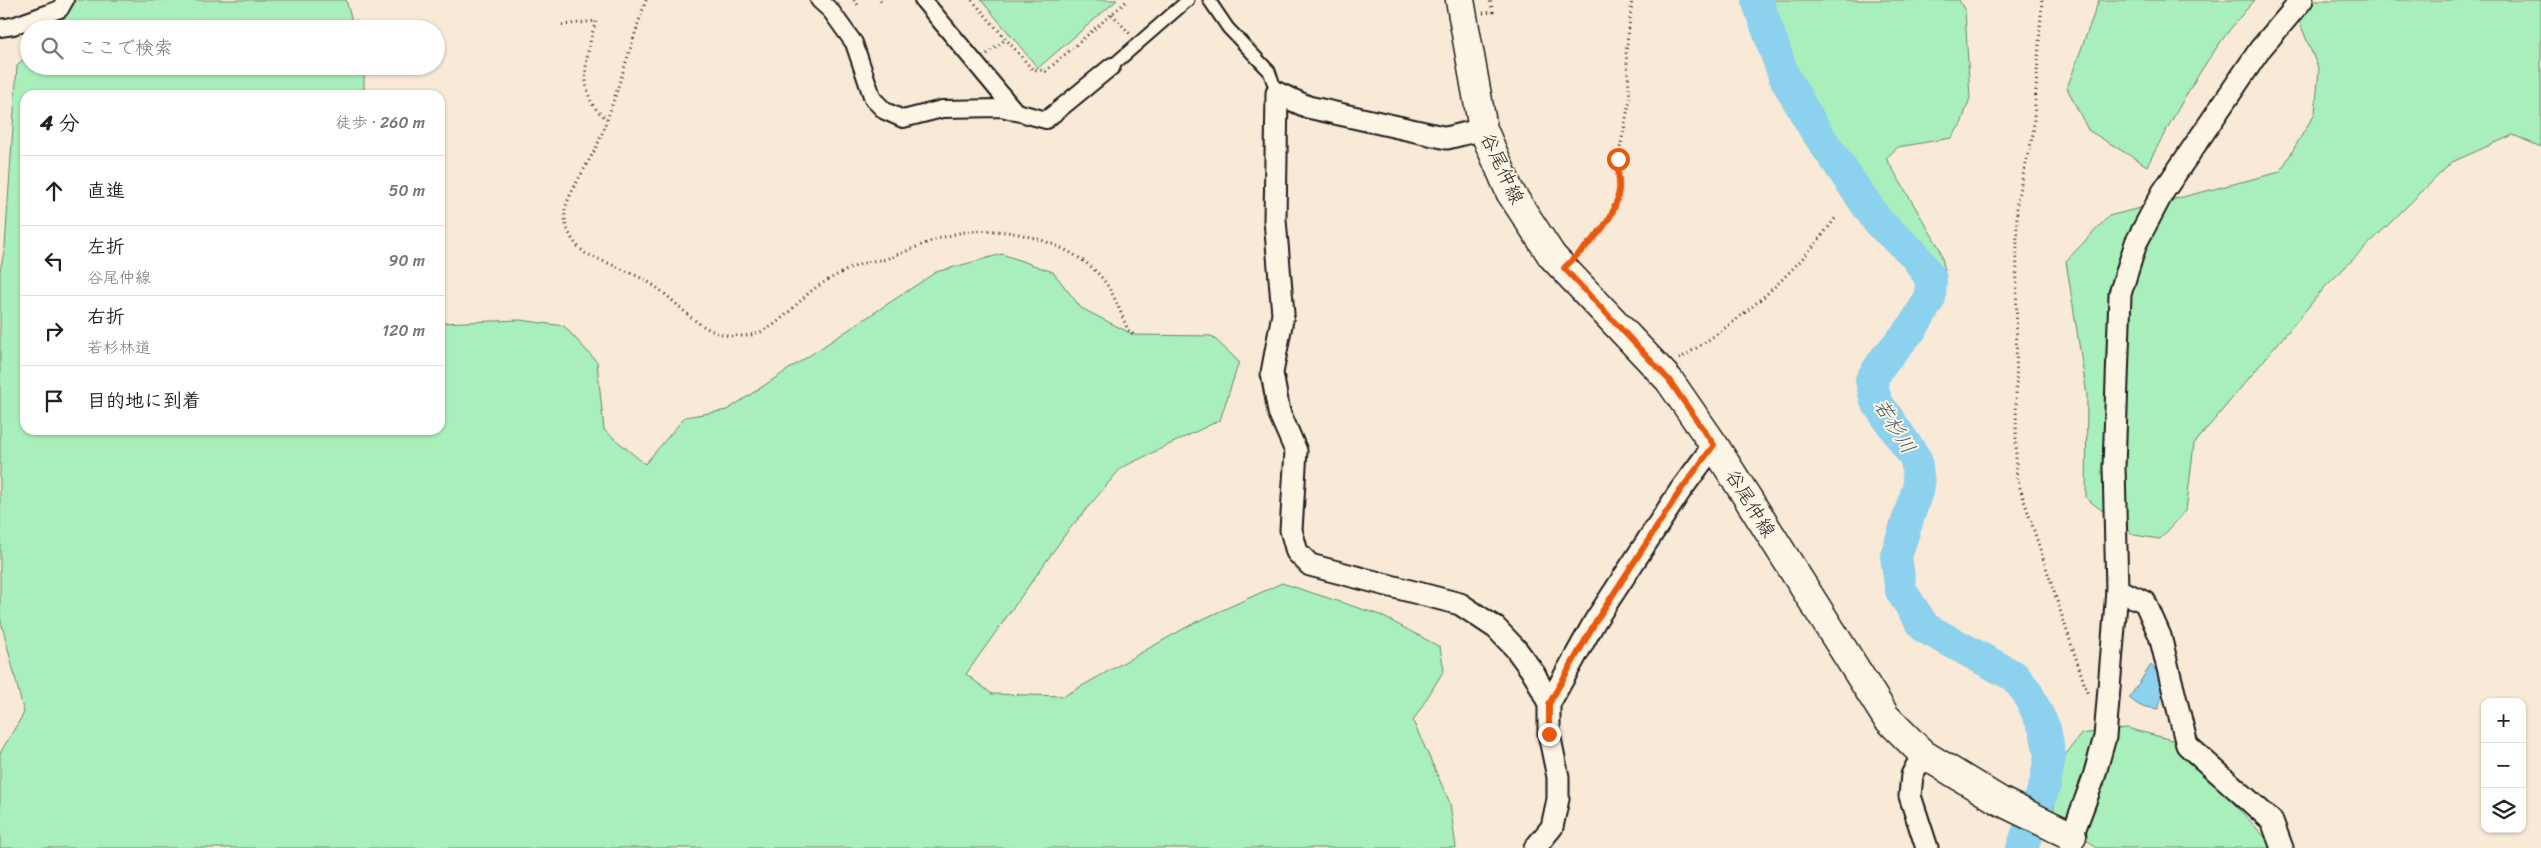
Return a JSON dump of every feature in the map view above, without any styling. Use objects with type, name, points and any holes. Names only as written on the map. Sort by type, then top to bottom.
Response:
[{"type":"main road","name":"谷尾仲線","points":[[1460,0],[1483,129],[1510,192],[1552,256],[1659,370],[1714,445],[1886,717],[1923,754],[2065,838]]},
{"type":"street","points":[[30,20],[60,9],[65,0]]},
{"type":"street","points":[[818,0],[831,11],[854,43],[873,99],[885,111],[902,119],[942,109],[1002,108],[1046,120],[1063,109],[1112,66]]},
{"type":"street","points":[[924,0],[1017,113]]},
{"type":"street","points":[[2065,838],[2093,780],[2106,728],[2117,590],[2114,467],[2120,294],[2136,243],[2163,192],[2261,48],[2302,0]]},
{"type":"street","points":[[0,28],[20,23]]},
{"type":"street","points":[[1483,129],[1447,138],[1308,107],[1277,93],[1275,220],[1283,314],[1272,373],[1279,412],[1296,451],[1291,530],[1297,552],[1310,565],[1460,604],[1496,628],[1516,649],[1535,675],[1549,704],[1549,734],[1558,777],[1558,799],[1552,826],[1535,848]]},
{"type":"street","points":[[1549,704],[1596,621],[1680,491],[1714,445]]},
{"type":"street","points":[[2117,590],[2145,602],[2160,636],[2188,744],[2272,821],[2282,848]]},
{"type":"street","points":[[1923,754],[1912,775],[1910,796],[1928,848]]},
{"type":"lane","points":[[1112,66],[1188,0]]},
{"type":"lane","points":[[1210,0],[1228,28],[1269,71],[1277,93]]},
{"type":"path","points":[[646,0],[593,155],[566,206],[565,221],[572,238],[585,253],[652,284],[675,301],[697,323],[713,332],[743,336],[756,334],[778,322],[813,289],[850,269],[868,262],[886,259],[943,238],[984,230],[1036,238],[1070,253],[1092,267],[1106,282],[1128,330],[1134,335]]},
{"type":"path","points":[[855,0],[858,5]]},
{"type":"path","points":[[880,0],[883,4]]},
{"type":"path","points":[[972,0],[1032,69],[1046,70],[1128,0]]},
{"type":"path","points":[[1564,268],[1600,231],[1610,217],[1619,190],[1618,159],[1630,98],[1626,52],[1632,0]]},
{"type":"path","points":[[2042,0],[2033,134],[2017,200],[2017,478],[2094,713],[2106,728]]},
{"type":"path","points":[[1112,14],[1138,44]]},
{"type":"path","points":[[562,25],[596,21],[588,46],[586,80],[590,100],[598,114],[607,118]]},
{"type":"path","points":[[976,64],[1006,39]]},
{"type":"path","points":[[1659,370],[1714,337],[1767,294],[1820,239],[1836,217]]},
{"type":"green space","points":[[78,0],[346,0],[352,20],[59,20]]},
{"type":"green space","points":[[981,0],[1117,0],[1038,68]]},
{"type":"green space","points":[[1759,0],[1959,0],[1965,11],[1970,98],[1961,124],[1951,138],[1898,147],[1886,158],[1940,249],[1945,271],[1884,245],[1777,84]]},
{"type":"green space","points":[[2099,0],[2255,0],[2209,58],[2147,166],[2088,130],[2067,88]]},
{"type":"green space","points":[[2310,0],[2541,0],[2541,147],[2513,135],[2452,162],[2325,287],[2194,444],[2186,511],[2160,539],[2134,535],[2086,498],[2087,395],[2066,261],[2109,216],[2280,172],[2315,113],[2319,70],[2299,21]]},
{"type":"green space","points":[[20,63],[20,75],[364,75],[364,90],[20,90],[20,435],[445,435],[445,323],[520,320],[564,326],[597,362],[604,430],[645,464],[685,417],[727,410],[936,272],[1002,254],[1053,272],[1081,308],[1134,335],[1212,336],[1239,362],[1220,420],[1121,468],[1067,532],[966,674],[992,694],[1064,696],[1194,623],[1282,583],[1380,615],[1440,647],[1444,670],[1413,721],[1450,803],[1456,848],[0,848],[0,753],[24,713],[0,617],[0,271],[5,247],[17,66]]},
{"type":"green space","points":[[2127,728],[2176,741],[2275,848],[2097,848],[2053,813],[2063,758],[2081,734]]},
{"type":"water","points":[[2151,665],[2161,680],[2162,686],[2158,709],[2140,706],[2129,698]]},
{"type":"waterway","name":"若杉川","points":[[1757,0],[1784,76],[1815,130],[1879,223],[1913,253],[1931,279],[1930,298],[1913,327],[1884,360],[1871,380],[1876,401],[1916,459],[1919,485],[1896,556],[1901,591],[1925,628],[2014,676],[2027,692],[2045,729],[2050,756],[2045,785],[2022,848]]},
{"type":"route","points":[[1549,734],[1549,704],[1596,621],[1680,491],[1714,445],[1669,380],[1564,268],[1600,231],[1610,217],[1619,190],[1617,175],[1618,159]]}]
